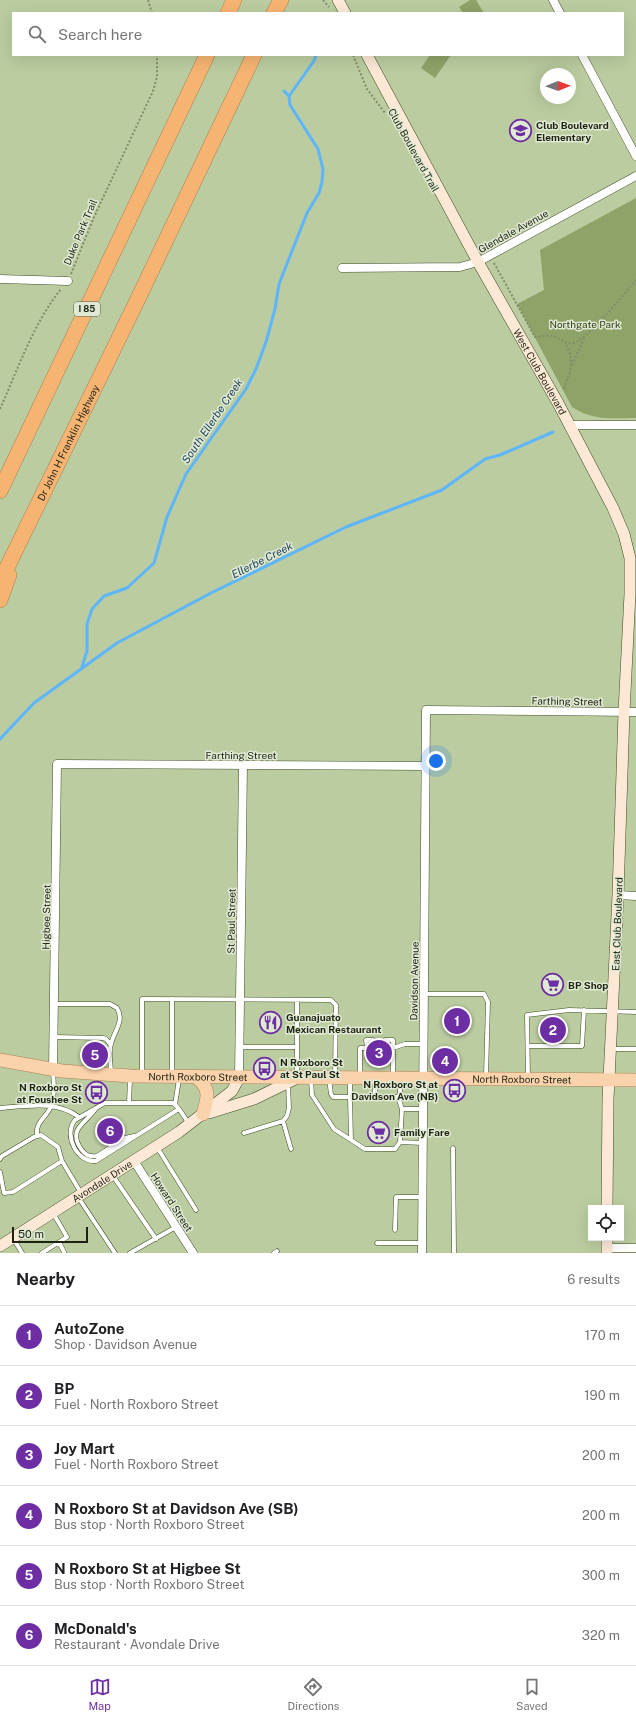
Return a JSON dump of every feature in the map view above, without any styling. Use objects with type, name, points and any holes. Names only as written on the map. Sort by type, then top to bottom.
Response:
[{"type":"highway","points":[[228,12],[234,0]]},
{"type":"highway","points":[[275,12],[281,0]]},
{"type":"highway","name":"I 85","points":[[0,491],[207,56]]},
{"type":"highway","name":"Dr John H Franklin Highway","points":[[0,582],[136,303],[254,56]]},
{"type":"highway","points":[[0,600],[24,534]]},
{"type":"main road","name":"North Roxboro Street","points":[[0,1060],[53,1070],[136,1076],[293,1080],[311,1078],[636,1080]]},
{"type":"main road","points":[[196,1077],[205,1085],[208,1099],[203,1114]]},
{"type":"street","points":[[338,0],[344,12]]},
{"type":"street","points":[[553,0],[559,12]]},
{"type":"street","name":"West Club Boulevard","points":[[368,56],[478,262],[570,425],[613,508],[632,551],[624,712]]},
{"type":"street","points":[[583,56],[636,156]]},
{"type":"street","name":"Glendale Avenue","points":[[342,268],[460,267],[478,262],[636,176]]},
{"type":"street","points":[[0,279],[68,281]]},
{"type":"street","points":[[570,425],[636,425]]},
{"type":"street","name":"Farthing Street","points":[[426,710],[636,712]]},
{"type":"street","name":"Davidson Avenue","points":[[422,1253],[426,710]]},
{"type":"street","name":"East Club Boulevard","points":[[607,1205],[611,1049],[624,712]]},
{"type":"street","name":"Farthing Street","points":[[57,764],[426,766]]},
{"type":"street","name":"Higbee Street","points":[[53,1070],[57,764]]},
{"type":"street","name":"St Paul Street","points":[[239,1078],[243,765]]},
{"type":"street","points":[[618,896],[636,896]]},
{"type":"street","name":"Avondale Drive","points":[[0,1246],[157,1147],[232,1092],[239,1078]]},
{"type":"street","name":"Avondale Drive","points":[[203,1114],[254,1099],[293,1080]]},
{"type":"street","name":"Howard Street","points":[[134,1161],[191,1252]]},
{"type":"street","points":[[607,1246],[636,1248]]},
{"type":"lane","points":[[424,994],[484,994],[488,1002],[486,1079]]},
{"type":"lane","points":[[129,1103],[136,1076],[142,999],[240,998],[331,1000],[336,1005],[331,1094],[333,1097],[398,1097]]},
{"type":"lane","points":[[172,999],[176,1077],[175,1104],[189,1124]]},
{"type":"lane","points":[[244,1133],[283,1121],[287,1116],[297,1046],[298,1000]]},
{"type":"lane","points":[[54,1004],[110,1004],[117,1008],[120,1021],[110,1044],[111,1075]]},
{"type":"lane","points":[[528,1079],[527,1015],[569,1010],[636,1012]]},
{"type":"lane","points":[[528,1046],[582,1046],[584,1010]]},
{"type":"lane","points":[[54,1037],[103,1038],[110,1044]]},
{"type":"lane","points":[[372,1057],[367,1058],[366,1040],[373,1040]]},
{"type":"lane","points":[[311,1078],[312,1095],[334,1129],[365,1149],[395,1149],[400,1142],[402,1109],[398,1097],[400,1093],[393,1057],[393,1040],[385,1040]]},
{"type":"lane","points":[[385,1048],[393,1048],[405,1044],[424,1044]]},
{"type":"lane","points":[[240,1047],[297,1046]]},
{"type":"lane","points":[[351,1140],[350,1097],[360,1048],[372,1048]]},
{"type":"lane","points":[[611,1049],[636,1049]]},
{"type":"lane","points":[[385,1057],[393,1057]]},
{"type":"lane","points":[[37,1135],[37,1126],[52,1106],[54,1096],[53,1070]]},
{"type":"lane","points":[[375,1078],[375,1097]]},
{"type":"lane","points":[[175,1104],[166,1102],[105,1103],[79,1117],[72,1124],[71,1139],[81,1157],[85,1161],[96,1161],[178,1109]]},
{"type":"lane","points":[[0,1108],[42,1105],[52,1106],[72,1112],[79,1117]]},
{"type":"lane","points":[[96,1108],[91,1116],[81,1123],[76,1133],[78,1145],[88,1156],[97,1156],[125,1138],[137,1136]]},
{"type":"lane","points":[[402,1109],[423,1109]]},
{"type":"lane","points":[[283,1121],[291,1148]]},
{"type":"lane","points":[[0,1159],[2,1156],[37,1135]]},
{"type":"lane","points":[[37,1135],[58,1147],[62,1161],[80,1196],[115,1253]]},
{"type":"lane","points":[[400,1142],[423,1143]]},
{"type":"lane","points":[[157,1147],[196,1210]]},
{"type":"lane","points":[[453,1148],[454,1253]]},
{"type":"lane","points":[[0,1172],[4,1193],[13,1192],[62,1161]]},
{"type":"lane","points":[[112,1175],[156,1238]]},
{"type":"lane","points":[[395,1230],[396,1197],[423,1197]]},
{"type":"lane","points":[[42,1253],[67,1238],[53,1213]]},
{"type":"lane","points":[[130,1253],[176,1227]]},
{"type":"lane","points":[[13,1238],[22,1253]]},
{"type":"lane","points":[[59,1242],[64,1252]]},
{"type":"lane","points":[[377,1243],[422,1243]]},
{"type":"path","points":[[148,0],[152,12]]},
{"type":"path","points":[[323,0],[331,10]]},
{"type":"path","name":"Duke Park Trail","points":[[0,409],[37,326],[54,299],[68,281],[94,217],[153,91],[157,77],[157,56]]},
{"type":"path","name":"Club Boulevard Trail","points":[[353,56],[367,89],[386,114]]},
{"type":"path","points":[[496,266],[535,337],[545,335],[557,338],[565,343],[570,351],[571,368]]},
{"type":"path","points":[[565,343],[574,342],[585,335],[636,280]]},
{"type":"path","points":[[564,389],[585,335]]},
{"type":"green space","points":[[470,0],[476,0],[483,12],[462,12],[459,7]]},
{"type":"green space","points":[[429,56],[450,56],[435,78],[421,68]]},
{"type":"green space","name":"Northgate Park","points":[[636,198],[636,418],[595,417],[587,415],[572,407],[517,304],[544,290],[540,250]]},
{"type":"waterway","name":"South Ellerbe Creek","points":[[82,667],[87,651],[87,624],[92,609],[104,596],[127,588],[154,563],[167,517],[186,474],[246,389],[256,369],[266,342],[275,309],[279,284],[307,213],[319,193],[322,182],[323,169],[318,149],[290,105],[289,96],[314,61],[316,56]]},
{"type":"waterway","name":"South Ellerbe Creek","points":[[284,91],[289,96]]},
{"type":"waterway","name":"Ellerbe Creek","points":[[0,739],[34,703],[117,643],[211,593],[346,527],[442,490],[485,459],[500,455],[553,432]]},
{"type":"place","name":"Club Boulevard Elementary","points":[[521,131]]},
{"type":"place","name":"BP Shop","points":[[552,985]]},
{"type":"place","name":"AutoZone","points":[[457,1021]]},
{"type":"place","name":"Guanajuato Mexican Restaurant","points":[[271,1023]]},
{"type":"place","name":"BP","points":[[553,1030]]},
{"type":"place","name":"Joy Mart","points":[[379,1053]]},
{"type":"place","name":"N Roxboro St at Higbee St","points":[[95,1055]]},
{"type":"place","name":"N Roxboro St at Davidson Ave (SB)","points":[[445,1061]]},
{"type":"place","name":"N Roxboro St at St Paul St","points":[[265,1068]]},
{"type":"place","name":"N Roxboro St at Davidson Ave (NB)","points":[[454,1090]]},
{"type":"place","name":"N Roxboro St at Foushee St","points":[[97,1093]]},
{"type":"place","name":"McDonald's","points":[[110,1131]]},
{"type":"place","name":"Family Fare","points":[[378,1132]]}]
